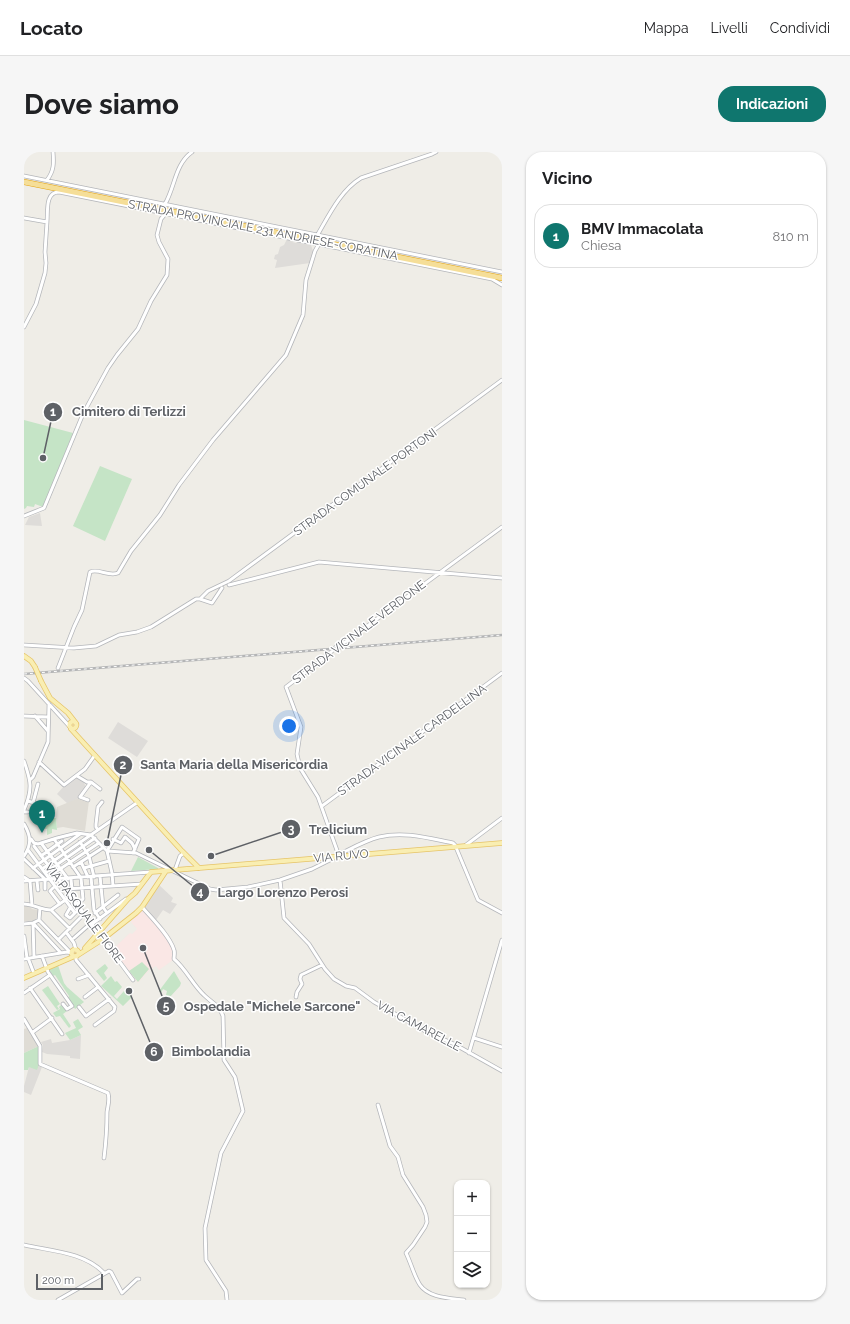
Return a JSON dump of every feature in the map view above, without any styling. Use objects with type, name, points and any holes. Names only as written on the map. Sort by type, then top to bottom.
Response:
[{"type":"highway","name":"STRADA PROVINCIALE 231 ANDRIESE-CORATINA","points":[[24,179],[502,275]]},
{"type":"highway","name":"STRADA PROVINCIALE 231 ANDRIESE-CORATINA","points":[[24,182],[502,278]]},
{"type":"main road","points":[[24,656],[31,661],[35,667],[51,700],[69,714],[72,725],[78,736],[199,868]]},
{"type":"main road","name":"VIA RUVO","points":[[151,872],[502,843]]},
{"type":"main road","points":[[24,976],[92,946],[128,920],[142,907],[161,877],[163,870]]},
{"type":"main road","points":[[85,948],[143,884],[151,872]]},
{"type":"main road","points":[[74,954],[78,952],[76,950],[92,946]]},
{"type":"main road","points":[[24,976],[33,971],[46,967]]},
{"type":"street","points":[[53,152],[54,164],[52,174],[54,182]]},
{"type":"street","points":[[165,204],[169,197],[179,167],[184,159],[192,152]]},
{"type":"street","points":[[320,235],[326,218],[350,186],[356,181],[436,152]]},
{"type":"street","points":[[47,180],[52,174]]},
{"type":"street","points":[[24,176],[502,272]]},
{"type":"street","points":[[24,327],[36,304],[45,273],[45,249],[49,199],[53,194],[58,192],[492,279],[502,285]]},
{"type":"street","points":[[169,197],[171,205]]},
{"type":"street","points":[[24,516],[44,508],[83,414],[111,364],[138,329],[151,301],[167,275],[168,259],[157,237],[161,219],[160,212]]},
{"type":"street","points":[[161,219],[166,213]]},
{"type":"street","points":[[24,218],[47,222]]},
{"type":"street","points":[[314,243],[315,251]]},
{"type":"street","points":[[58,668],[82,610],[87,582],[91,571],[112,575],[118,573],[131,552],[160,515],[179,485],[209,446],[286,356],[303,315],[306,280],[315,251],[319,244]]},
{"type":"street","name":"STRADA COMUNALE PORTONI","points":[[228,584],[502,380]]},
{"type":"street","name":"STRADA VICINALE VERDONE","points":[[338,857],[322,806],[316,793],[300,768],[297,754],[301,727],[286,687],[328,655],[337,646],[346,641],[502,527]]},
{"type":"street","points":[[24,645],[67,648],[96,646],[119,635],[146,629],[190,602],[200,599],[208,591],[221,586],[319,562],[502,578]]},
{"type":"street","points":[[200,599],[212,603],[215,600],[221,586]]},
{"type":"street","name":"STRADA VICINALE CARDELLINA","points":[[322,806],[502,673]]},
{"type":"street","points":[[24,678],[62,718],[72,725]]},
{"type":"street","points":[[28,812],[24,811],[27,806],[31,779],[48,742],[49,704]]},
{"type":"street","points":[[24,716],[48,717]]},
{"type":"street","points":[[35,716],[48,731]]},
{"type":"street","points":[[39,762],[64,785],[77,776],[95,755]]},
{"type":"street","points":[[24,761],[31,779]]},
{"type":"street","points":[[77,776],[87,782],[91,782],[100,789]]},
{"type":"street","points":[[88,800],[80,797],[91,782]]},
{"type":"street","points":[[28,801],[35,803],[38,786],[30,786]]},
{"type":"street","points":[[98,830],[96,827],[98,807],[102,802]]},
{"type":"street","points":[[42,868],[138,802]]},
{"type":"street","points":[[464,846],[502,818]]},
{"type":"street","points":[[24,824],[34,843],[40,844],[70,879],[72,889]]},
{"type":"street","points":[[107,851],[113,839],[122,827],[139,839],[134,853]]},
{"type":"street","points":[[24,833],[29,833]]},
{"type":"street","points":[[33,868],[81,833]]},
{"type":"street","points":[[28,849],[54,839],[81,833],[91,834],[107,851],[113,886]]},
{"type":"street","points":[[184,853],[180,856],[174,870],[213,890],[248,887],[280,880],[312,869],[377,837],[388,835],[413,835],[453,843],[479,901],[502,912]]},
{"type":"street","points":[[113,839],[121,843],[125,837],[137,848]]},
{"type":"street","points":[[45,873],[95,838]]},
{"type":"street","points":[[31,839],[24,857],[45,880],[45,889]]},
{"type":"street","points":[[54,839],[81,878],[83,900],[76,902],[70,907],[66,915],[70,918],[80,908]]},
{"type":"street","points":[[41,856],[62,841]]},
{"type":"street","points":[[80,842],[89,856],[92,868],[91,877],[94,910],[100,919]]},
{"type":"street","points":[[54,873],[99,843]]},
{"type":"street","name":"VIA PASQUALE FIORE","points":[[34,846],[133,980]]},
{"type":"street","points":[[73,867],[104,847]]},
{"type":"street","points":[[28,849],[75,913]]},
{"type":"street","points":[[107,851],[134,853],[160,865],[163,870]]},
{"type":"street","points":[[148,859],[151,854]]},
{"type":"street","points":[[92,868],[109,861]]},
{"type":"street","points":[[81,862],[91,877]]},
{"type":"street","points":[[84,868],[97,869]]},
{"type":"street","points":[[24,881],[59,880],[112,874],[151,872]]},
{"type":"street","points":[[100,876],[103,907],[108,913]]},
{"type":"street","points":[[24,877],[30,881]]},
{"type":"street","name":"VIA CAMARELLE","points":[[280,880],[284,918],[309,944],[331,976],[340,983],[355,988],[374,1002],[427,1032],[447,1040],[502,1071]]},
{"type":"street","points":[[30,881],[32,905]]},
{"type":"street","points":[[37,881],[38,890]]},
{"type":"street","points":[[66,889],[143,884]]},
{"type":"street","points":[[55,886],[50,891],[60,904]]},
{"type":"street","points":[[92,898],[102,894]]},
{"type":"street","points":[[96,913],[118,895]]},
{"type":"street","points":[[51,910],[71,896]]},
{"type":"street","points":[[24,899],[24,904],[51,910],[70,929]]},
{"type":"street","points":[[74,938],[128,899]]},
{"type":"street","points":[[142,907],[160,927],[174,949],[174,959],[180,964],[204,995],[220,1009],[223,1016],[224,1060],[234,1077],[243,1111],[222,1153],[205,1228],[206,1260],[226,1291],[227,1300]]},
{"type":"street","points":[[39,920],[40,908]]},
{"type":"street","points":[[59,939],[84,914]]},
{"type":"street","points":[[24,924],[33,923],[39,920]]},
{"type":"street","points":[[39,920],[74,954],[76,960],[115,1007],[114,1010],[95,1025]]},
{"type":"street","points":[[33,923],[61,953]]},
{"type":"street","points":[[33,923],[34,957]]},
{"type":"street","points":[[66,932],[74,943],[76,950]]},
{"type":"street","points":[[24,936],[26,958],[33,971]]},
{"type":"street","points":[[469,1053],[502,940]]},
{"type":"street","points":[[96,943],[106,944]]},
{"type":"street","points":[[26,958],[61,953],[74,954]]},
{"type":"street","points":[[42,956],[50,975],[72,1006],[67,1009],[63,1004]]},
{"type":"street","points":[[296,997],[302,984],[300,975],[322,965]]},
{"type":"street","points":[[24,992],[50,975]]},
{"type":"street","points":[[78,979],[89,975]]},
{"type":"street","points":[[85,997],[98,987]]},
{"type":"street","points":[[30,988],[62,1034]]},
{"type":"street","points":[[79,1007],[86,1016],[109,999]]},
{"type":"street","points":[[24,1018],[41,1048],[40,1064],[108,1093],[110,1100],[104,1158]]},
{"type":"street","points":[[33,1032],[52,1018]]},
{"type":"street","points":[[474,1038],[502,1047]]},
{"type":"street","points":[[378,1105],[390,1146],[398,1157],[403,1175],[423,1207],[426,1216],[427,1222],[413,1245],[406,1253],[418,1283],[424,1290],[430,1293],[464,1300]]},
{"type":"street","points":[[24,1245],[63,1252],[75,1256],[92,1264],[104,1273]]},
{"type":"street","points":[[58,1300],[109,1270],[111,1271],[122,1293],[137,1279],[139,1279]]},
{"type":"shaded area","points":[[287,239],[296,243],[311,245],[313,251],[310,263],[275,268],[277,260],[274,259],[275,255],[278,254],[280,247],[284,245]]},
{"type":"shaded area","points":[[40,513],[42,526],[25,525],[29,517]]},
{"type":"shaded area","points":[[118,722],[148,741],[137,757],[108,738]]},
{"type":"shaded area","points":[[77,777],[83,781],[85,788],[79,798],[68,804],[57,794],[64,786]]},
{"type":"shaded area","points":[[79,798],[89,801],[85,831],[63,827],[57,828],[57,807]]},
{"type":"shaded area","points":[[158,884],[173,898],[171,902],[177,904],[170,914],[163,910],[156,920],[143,907]]},
{"type":"shaded area","points":[[24,906],[29,906],[32,909],[38,910],[38,917],[32,922],[24,921]]},
{"type":"shaded area","points":[[143,910],[159,927],[173,950],[171,953],[173,953],[173,960],[159,970],[156,966],[149,970],[138,983],[113,949],[130,933],[132,934],[137,929],[131,922]]},
{"type":"shaded area","points":[[27,1028],[39,1046],[24,1053],[24,1029]]},
{"type":"shaded area","points":[[81,1035],[80,1059],[42,1052],[43,1045],[41,1042],[51,1039],[52,1043],[70,1040]]},
{"type":"shaded area","points":[[39,1064],[42,1067],[31,1095],[24,1092],[24,1086],[29,1067]]},
{"type":"green space","points":[[24,420],[73,433],[43,507],[35,504],[34,507],[27,506],[24,509]]},
{"type":"green space","points":[[100,466],[132,479],[105,541],[73,526]]},
{"type":"green space","points":[[38,812],[45,812],[45,818],[56,818],[57,830],[52,829],[52,833],[47,835],[47,829],[45,829],[46,820],[38,819]]},
{"type":"green space","points":[[138,857],[158,868],[158,869],[131,871]]},
{"type":"green space","points":[[142,962],[149,969],[138,982],[129,971]]},
{"type":"green space","points":[[105,964],[108,968],[104,973],[107,978],[104,981],[96,971]]},
{"type":"green space","points":[[58,965],[64,983],[84,1002],[75,1009],[68,998],[69,996],[55,975],[53,976],[49,970],[50,968]]},
{"type":"green space","points":[[174,971],[181,983],[169,998],[166,995],[167,991],[163,989],[161,993],[159,991]]},
{"type":"green space","points":[[111,976],[115,982],[117,981],[122,987],[114,996],[117,999],[124,991],[132,997],[123,1006],[101,986]]},
{"type":"green space","points":[[48,986],[60,1004],[57,1006],[59,1009],[57,1010],[42,990]]},
{"type":"green space","points":[[61,1005],[67,1011],[63,1014],[71,1026],[69,1028],[60,1016],[56,1017],[53,1013],[60,1009],[59,1007]]},
{"type":"green space","points":[[78,1019],[83,1027],[78,1030],[81,1035],[70,1040],[65,1033],[76,1028],[73,1022]]},
{"type":"green space","points":[[39,1046],[39,1064],[37,1070],[29,1067],[28,1070],[24,1070],[24,1053]]},
{"type":"railway","points":[[24,674],[502,635]]},
{"type":"place","name":"Cimitero di Terlizzi","points":[[43,458]]},
{"type":"place","name":"BMV Immacolata","points":[[42,833]]},
{"type":"place","name":"Santa Maria della Misericordia","points":[[107,843]]},
{"type":"place","name":"Largo Lorenzo Perosi","points":[[149,850]]},
{"type":"place","name":"Trelicium","points":[[211,856]]},
{"type":"place","name":"Ospedale \"Michele Sarcone\"","points":[[143,948]]},
{"type":"place","name":"Bimbolandia","points":[[129,991]]}]
